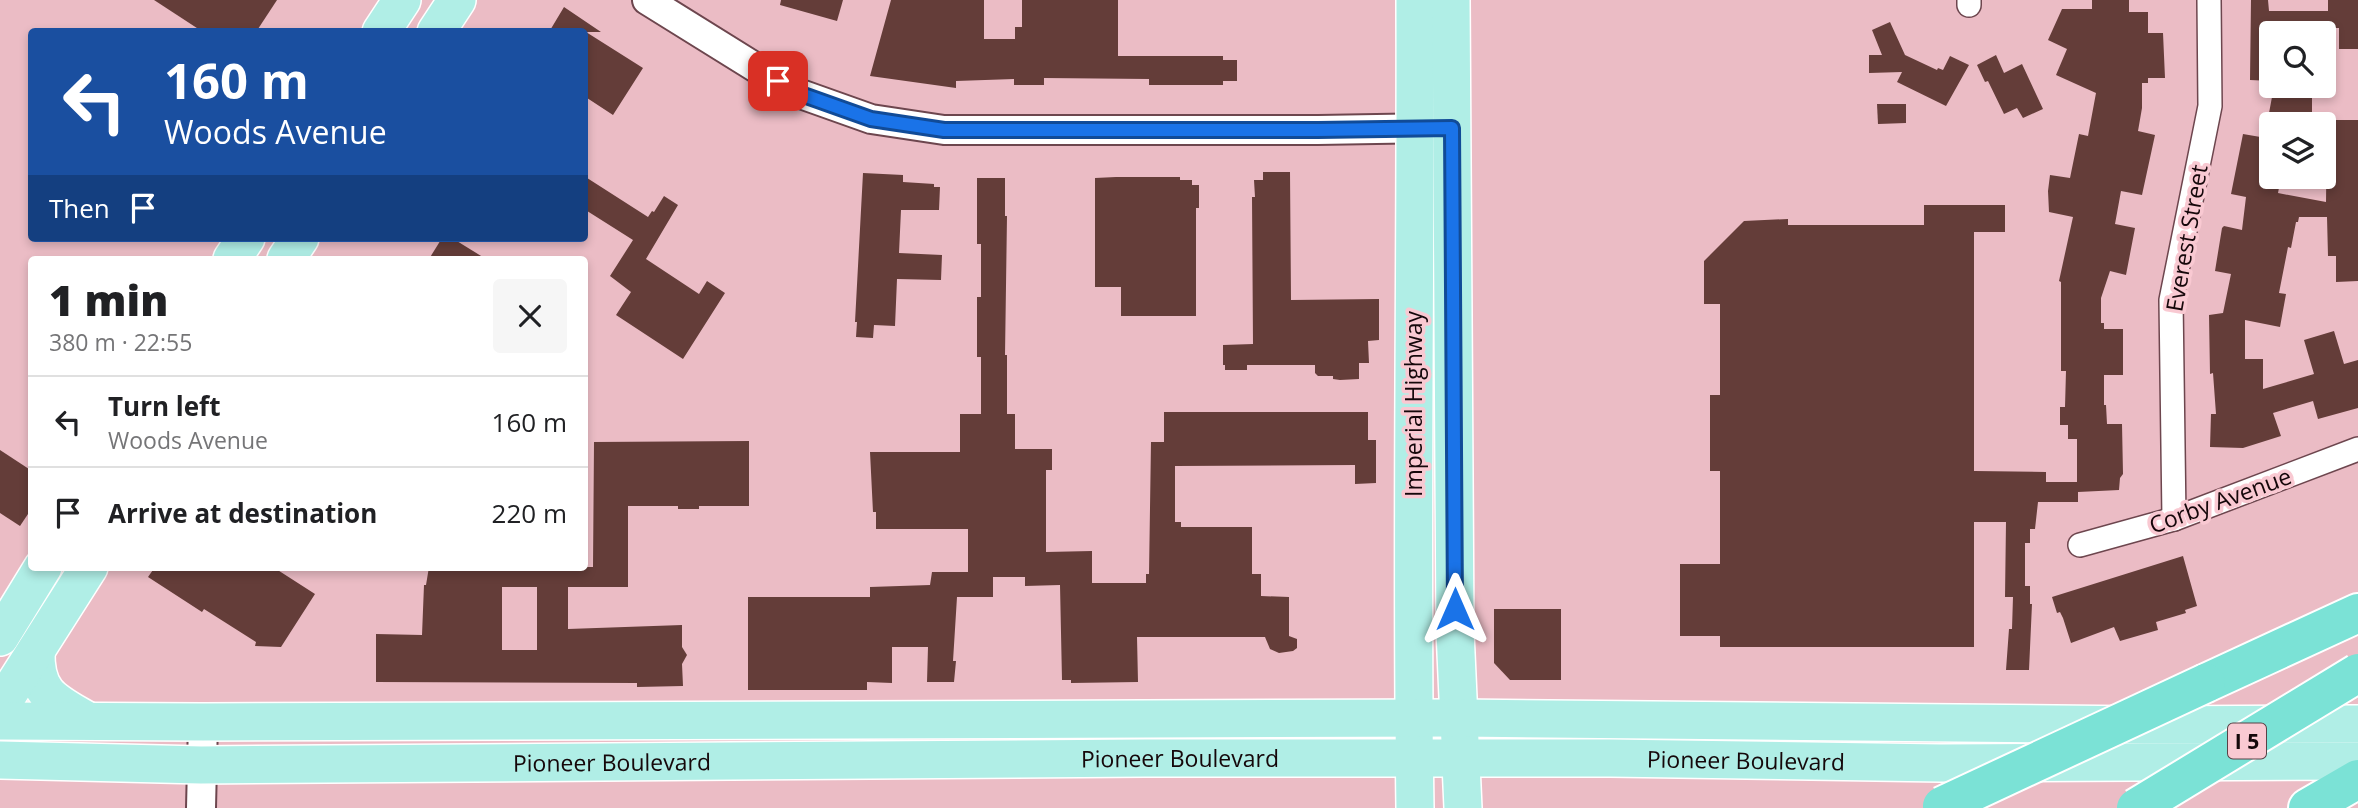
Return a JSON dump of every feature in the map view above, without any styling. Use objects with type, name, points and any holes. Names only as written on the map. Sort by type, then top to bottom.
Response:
[{"type":"highway","points":[[1941,807],[2358,613]]},
{"type":"highway","name":"I 5","points":[[2136,808],[2358,673]]},
{"type":"highway","points":[[2308,808],[2358,779]]},
{"type":"main road","points":[[384,28],[402,0]]},
{"type":"main road","points":[[439,28],[457,0]]},
{"type":"main road","name":"Imperial Highway","points":[[1415,0],[1415,808]]},
{"type":"main road","name":"Imperial Highway","points":[[1451,0],[1455,620],[1463,808]]},
{"type":"main road","points":[[0,636],[41,571]]},
{"type":"main road","points":[[0,706],[86,571]]},
{"type":"main road","points":[[36,651],[35,667],[39,684],[55,700],[88,721]]},
{"type":"main road","name":"Pioneer Boulevard","points":[[0,721],[1460,718],[2144,725],[2358,724]]},
{"type":"main road","name":"Pioneer Boulevard","points":[[0,760],[201,765],[1145,758],[1610,758],[1941,763],[2358,761]]},
{"type":"street","points":[[647,0],[795,92],[871,119],[944,130],[1452,128]]},
{"type":"street","name":"Everest Street","points":[[2174,519],[2171,300],[2210,106],[2209,0]]},
{"type":"street","name":"Corby Avenue","points":[[2080,545],[2174,519],[2358,449]]},
{"type":"street","points":[[201,808],[203,722]]},
{"type":"building","points":[[154,0],[277,0],[259,28],[197,28]]},
{"type":"building","points":[[781,0],[843,0],[837,21],[780,5]]},
{"type":"building","points":[[891,0],[984,0],[984,39],[1015,39],[1015,27],[1022,27],[1022,0],[1118,0],[1118,56],[1223,56],[1223,60],[1237,60],[1237,81],[1223,81],[1223,85],[1149,85],[1149,79],[1044,78],[1044,85],[1014,85],[1014,79],[956,81],[956,88],[870,76]]},
{"type":"building","points":[[2092,0],[2129,0],[2129,12],[2148,12],[2148,33],[2163,33],[2165,78],[2148,78],[2148,83],[2142,83],[2138,131],[2155,135],[2142,195],[2121,191],[2115,224],[2135,228],[2126,275],[2110,271],[2101,298],[2101,323],[2104,323],[2104,329],[2123,329],[2123,375],[2104,375],[2104,405],[2107,424],[2122,424],[2123,474],[2119,490],[2078,492],[2078,502],[2038,502],[2035,529],[2030,529],[2030,543],[2025,543],[2025,586],[2030,586],[2032,604],[2029,670],[2006,670],[2013,597],[2005,597],[2006,522],[1974,522],[1974,647],[1720,647],[1720,636],[1680,636],[1680,564],[1720,564],[1720,471],[1710,471],[1710,395],[1720,395],[1720,304],[1704,304],[1704,261],[1744,221],[1788,219],[1788,225],[1924,225],[1924,205],[2005,205],[2005,232],[1974,232],[1974,471],[2046,472],[2046,482],[2077,482],[2077,439],[2068,439],[2068,425],[2060,425],[2060,407],[2065,407],[2066,371],[2061,371],[2059,281],[2073,217],[2049,212],[2048,191],[2050,175],[2070,178],[2079,134],[2088,136],[2096,93],[2056,75],[2067,49],[2048,40],[2062,9],[2092,9]]},
{"type":"building","points":[[2251,0],[2268,0],[2269,11],[2328,11],[2328,0],[2358,0],[2358,49],[2339,49],[2339,28],[2336,28],[2336,21],[2259,21],[2259,80],[2250,80]]},
{"type":"building","points":[[564,7],[601,32],[588,32],[588,28],[551,28]]},
{"type":"building","points":[[1890,22],[1905,55],[1937,70],[1943,70],[1950,56],[1969,65],[1946,106],[1897,82],[1902,72],[1869,73],[1869,55],[1882,55],[1872,30]]},
{"type":"building","points":[[588,33],[643,68],[613,115],[588,99]]},
{"type":"building","points":[[1996,55],[2004,73],[2022,64],[2043,109],[2023,118],[2017,108],[2004,114],[1977,65]]},
{"type":"building","points":[[2272,98],[2312,98],[2312,112],[2269,112]]},
{"type":"building","points":[[1877,104],[1906,104],[1906,123],[1878,124]]},
{"type":"building","points":[[2336,120],[2358,120],[2358,281],[2336,282],[2336,256],[2328,256],[2327,217],[2299,217],[2291,248],[2288,247],[2279,293],[2286,294],[2280,327],[2245,320],[2245,359],[2263,359],[2263,389],[2314,374],[2304,340],[2334,331],[2344,364],[2358,360],[2358,408],[2318,419],[2313,401],[2273,413],[2281,436],[2243,448],[2210,447],[2211,414],[2216,414],[2213,373],[2210,374],[2209,315],[2223,313],[2231,274],[2215,271],[2222,228],[2224,226],[2242,230],[2246,197],[2231,194],[2243,134],[2259,137],[2259,189],[2279,189],[2278,193],[2326,202],[2326,189],[2336,189]]},
{"type":"building","points":[[1263,172],[1290,172],[1291,300],[1379,299],[1379,340],[1368,341],[1369,363],[1359,363],[1359,379],[1340,380],[1333,379],[1333,376],[1318,376],[1315,373],[1315,365],[1247,365],[1247,370],[1225,370],[1223,345],[1253,344],[1252,197],[1255,197],[1254,180],[1263,180]]},
{"type":"building","points":[[863,173],[903,175],[903,182],[934,184],[934,187],[940,187],[939,210],[901,210],[899,253],[942,255],[941,280],[897,279],[895,326],[874,325],[873,338],[856,337],[855,322]]},
{"type":"building","points":[[1180,177],[1180,180],[1192,180],[1192,185],[1199,185],[1199,208],[1196,208],[1196,316],[1121,316],[1121,287],[1095,287],[1095,178]]},
{"type":"building","points":[[977,178],[1005,178],[1007,414],[1015,414],[1015,449],[1052,449],[1052,470],[1046,470],[1046,552],[1092,551],[1092,583],[1146,583],[1146,574],[1149,574],[1151,442],[1164,442],[1164,412],[1368,412],[1368,440],[1376,440],[1376,483],[1355,484],[1355,465],[1175,466],[1175,522],[1181,522],[1181,527],[1252,527],[1252,574],[1261,574],[1261,596],[1289,597],[1289,636],[1297,639],[1297,648],[1293,651],[1279,653],[1270,649],[1265,637],[1137,637],[1138,682],[1071,683],[1071,680],[1062,680],[1060,585],[1025,586],[1025,577],[993,577],[993,597],[957,597],[954,682],[927,682],[928,647],[892,647],[892,683],[867,682],[867,690],[748,690],[748,597],[870,597],[870,587],[930,585],[932,572],[968,572],[968,529],[876,529],[870,452],[960,452],[960,414],[981,414],[981,357],[977,357],[977,297],[981,297],[981,244],[977,244]]},
{"type":"building","points":[[588,179],[648,217],[664,196],[678,205],[646,259],[699,294],[707,281],[725,293],[683,359],[616,315],[631,292],[610,276],[633,240],[588,212]]},
{"type":"building","points":[[440,242],[458,242],[481,256],[431,256]]},
{"type":"building","points":[[749,441],[749,506],[699,506],[699,509],[678,509],[678,506],[628,506],[628,587],[568,587],[568,629],[682,625],[682,647],[687,655],[682,664],[683,686],[637,687],[637,683],[376,682],[376,634],[422,635],[424,585],[428,571],[588,571],[588,567],[593,567],[594,442]],"holes":[[[502,587],[537,587],[537,650],[502,650]]]},
{"type":"building","points":[[0,450],[28,468],[28,514],[20,526],[0,513]]},
{"type":"building","points":[[2183,556],[2197,606],[2185,610],[2186,613],[2156,622],[2158,630],[2120,641],[2114,627],[2071,643],[2063,618],[2060,612],[2057,613],[2052,597]]},
{"type":"building","points":[[152,571],[279,571],[315,594],[281,647],[255,646],[256,642],[204,609],[202,612],[148,577]]},
{"type":"building","points":[[1494,609],[1561,609],[1561,680],[1510,680],[1494,663]]},
{"type":"route","points":[[778,81],[795,92],[871,119],[944,130],[1452,128],[1455,609]]}]
